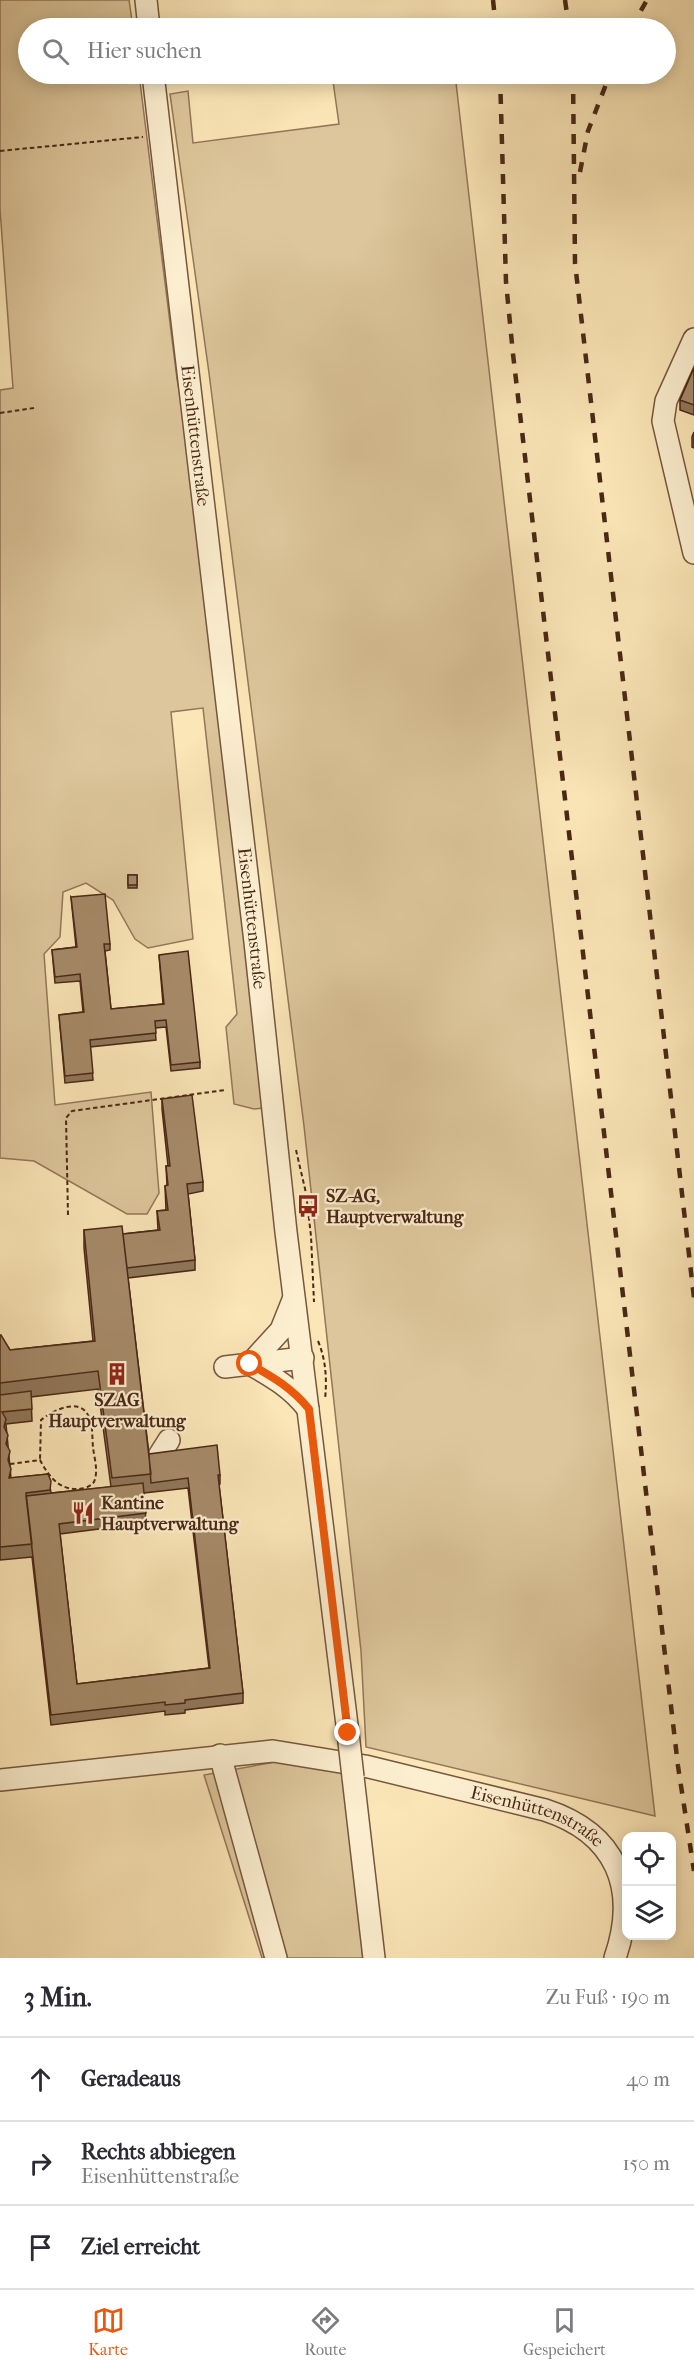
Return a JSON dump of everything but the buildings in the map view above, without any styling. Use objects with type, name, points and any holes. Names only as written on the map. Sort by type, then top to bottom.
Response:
[{"type":"street","points":[[146,0],[148,18]]},
{"type":"street","name":"Eisenhüttenstraße","points":[[154,84],[374,1958]]},
{"type":"street","points":[[694,339],[666,401],[663,421],[694,553]]},
{"type":"street","points":[[250,1364],[281,1330],[295,1296]]},
{"type":"street","points":[[225,1367],[303,1358]]},
{"type":"street","points":[[250,1364],[285,1385],[309,1409]]},
{"type":"street","points":[[155,1462],[169,1440]]},
{"type":"street","name":"Eisenhüttenstraße","points":[[0,1780],[220,1755],[273,1752],[339,1761],[569,1818],[585,1828],[613,1860],[625,1895],[625,1915],[615,1958]]},
{"type":"street","points":[[220,1755],[276,1958]]},
{"type":"path","points":[[0,151],[161,136]]},
{"type":"path","points":[[0,413],[34,408]]},
{"type":"path","points":[[68,1215],[66,1118],[72,1111],[225,1090]]},
{"type":"path","points":[[64,1406],[78,1407],[86,1411],[90,1419],[96,1470],[95,1481],[90,1487],[76,1490],[63,1488],[49,1476],[40,1460],[41,1420],[64,1406]]},
{"type":"path","points":[[10,1464],[40,1460]]},
{"type":"shaded area","points":[[0,0],[129,0],[132,18],[18,18],[18,84],[140,84],[177,379],[190,450],[263,1108],[254,1109],[234,1104],[226,1027],[237,1014],[203,708],[171,712],[193,939],[148,948],[135,939],[113,900],[86,883],[63,892],[60,937],[44,954],[55,1105],[151,1092],[159,1193],[147,1214],[127,1214],[34,1161],[0,1158],[0,390],[13,388],[0,209]]},
{"type":"shaded area","points":[[333,84],[456,84],[655,1816],[366,1747],[361,1651],[304,1126],[209,373],[170,94],[188,91],[193,143],[339,124]]},
{"type":"shaded area","points":[[275,1762],[343,1769],[363,1958],[262,1958],[204,1775]]},
{"type":"railway","points":[[493,0],[495,18]]},
{"type":"railway","points":[[565,0],[568,18]]},
{"type":"railway","points":[[637,18],[647,0]]},
{"type":"railway","points":[[500,84],[506,282],[513,354],[678,1766],[694,1871]]},
{"type":"railway","points":[[573,84],[575,263],[694,1298]]},
{"type":"railway","points":[[580,172],[588,131],[606,84]]},
{"type":"place","name":"SZ-AG, Hauptverwaltung","points":[[308,1206]]},
{"type":"place","name":"SZAG Hauptverwaltung","points":[[117,1374]]},
{"type":"place","name":"Kantine Hauptverwaltung","points":[[83,1513]]},
{"type":"route","points":[[250,1364],[285,1385],[309,1409],[348,1733]]}]
